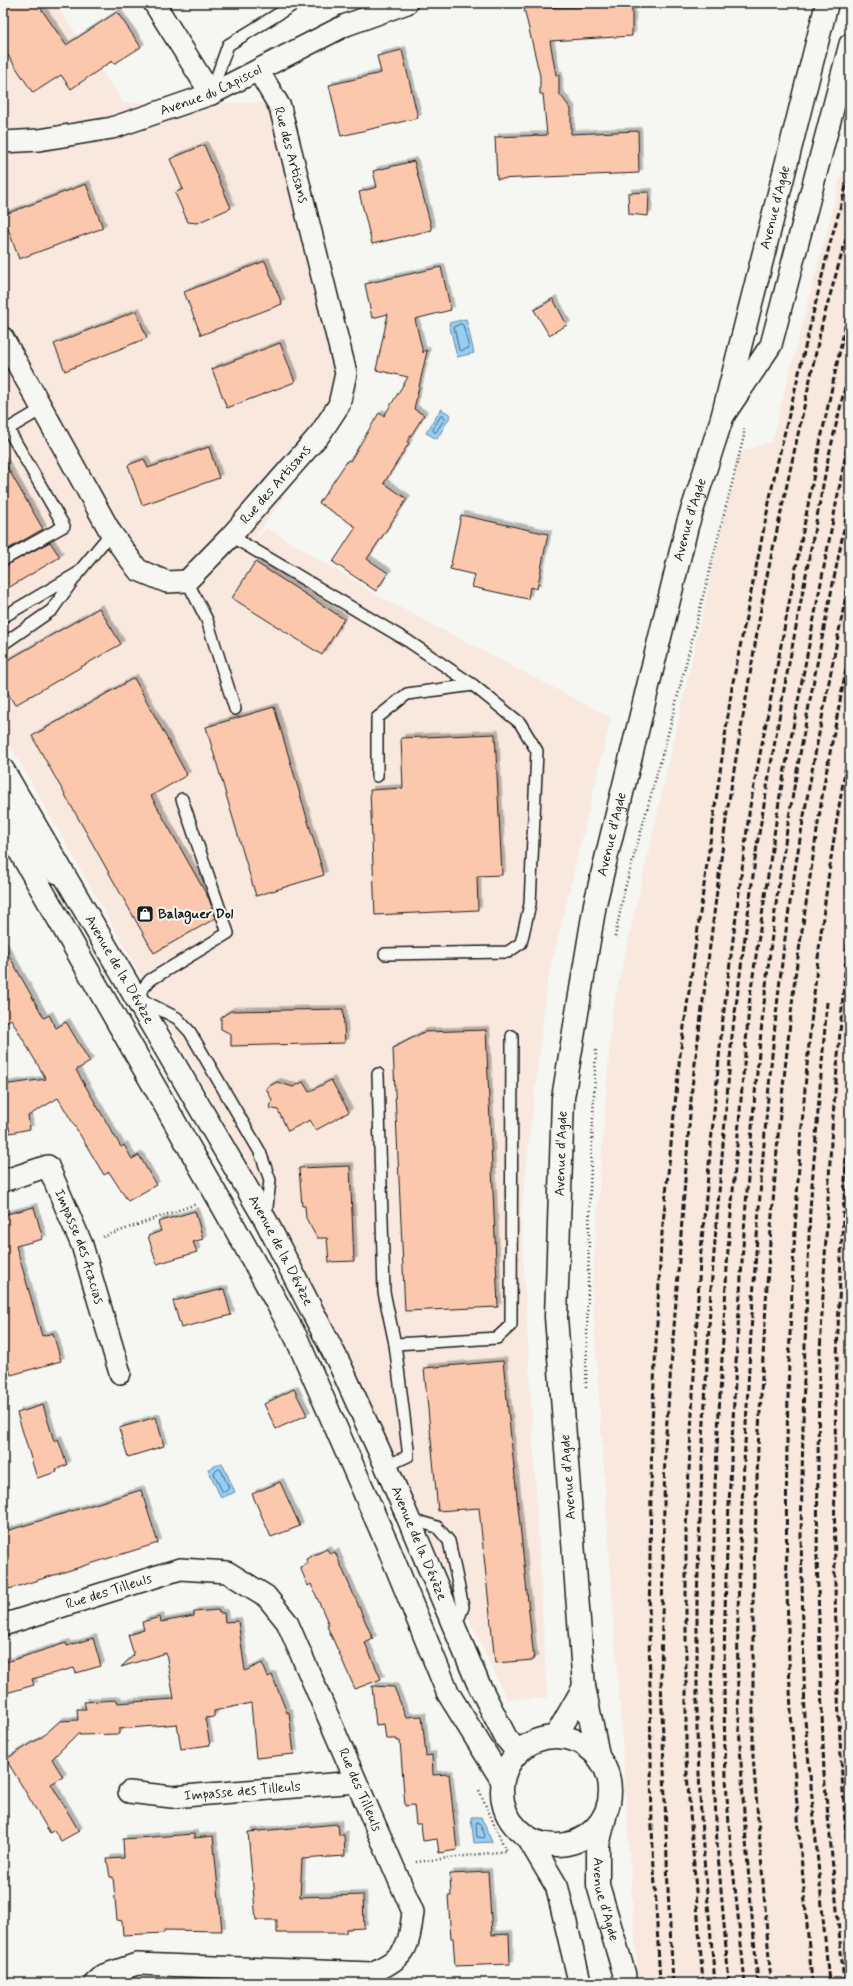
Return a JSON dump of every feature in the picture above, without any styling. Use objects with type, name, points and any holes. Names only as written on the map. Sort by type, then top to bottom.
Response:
[{"type":"main road","name":"Avenue d'Agde","points":[[598,1755],[584,1687],[556,1317],[563,1098],[597,896],[687,526],[722,418],[826,3]]},
{"type":"main road","name":"Avenue de la Dévèze","points":[[3,770],[266,1221],[340,1365],[386,1466],[478,1683],[506,1738],[518,1752]]},
{"type":"main road","name":"Avenue de la Dévèze","points":[[3,822],[296,1337],[387,1544],[448,1693],[502,1780]]},
{"type":"main road","points":[[556,1736],[584,1687]]},
{"type":"main road","points":[[556,1736],[572,1738],[586,1745],[598,1755],[606,1769],[611,1784],[610,1800],[606,1814],[595,1830],[580,1840],[563,1845],[545,1845],[528,1838],[515,1827],[506,1813],[502,1796],[502,1780],[508,1764],[518,1752],[529,1743],[542,1738],[556,1736]]},
{"type":"main road","name":"Avenue d'Agde","points":[[606,1814],[598,1845],[598,1885],[624,1973],[625,1983]]},
{"type":"main road","points":[[528,1838],[557,1887],[580,1983]]},
{"type":"street","points":[[154,3],[211,94]]},
{"type":"street","name":"Avenue du Capiscol","points":[[3,142],[39,140],[112,128],[211,94],[346,25],[408,3]]},
{"type":"street","points":[[722,418],[771,345],[850,44]]},
{"type":"street","name":"Rue des Artisans","points":[[187,581],[231,536],[320,434],[339,405],[346,373],[280,107],[258,70]]},
{"type":"street","points":[[3,338],[111,533],[138,570],[167,582],[187,581]]},
{"type":"street","points":[[3,800],[25,838],[77,896]]},
{"type":"street","points":[[3,836],[38,882]]},
{"type":"street","name":"Impasse des Acacias","points":[[3,1180],[48,1166],[82,1245],[120,1373]]},
{"type":"street","name":"Rue des Tilleuls","points":[[3,1625],[180,1569],[227,1572],[266,1596],[287,1622],[356,1782],[394,1865],[413,1912],[409,1942],[396,1960],[372,1973],[137,1964],[104,1975],[95,1983]]},
{"type":"street","name":"Impasse des Tilleuls","points":[[129,1792],[172,1797],[356,1782]]},
{"type":"lane","points":[[211,94],[228,45],[296,3]]},
{"type":"lane","points":[[3,560],[64,526],[6,428],[42,409]]},
{"type":"lane","points":[[3,644],[52,610],[78,573],[111,533]]},
{"type":"lane","points":[[231,536],[408,641],[473,685],[520,723],[537,751],[530,904],[521,943],[508,952],[385,954]]},
{"type":"lane","points":[[3,617],[78,573]]},
{"type":"lane","points":[[187,581],[207,620],[234,709]]},
{"type":"lane","points":[[378,776],[377,718],[407,694],[473,685]]},
{"type":"lane","points":[[182,799],[228,933],[150,980],[136,998],[177,1018],[190,1032],[249,1132],[260,1152],[270,1180],[266,1221]]},
{"type":"lane","points":[[395,1344],[498,1338],[511,1325],[512,1036]]},
{"type":"lane","points":[[378,1074],[384,1292],[395,1344],[408,1456],[386,1466]]},
{"type":"lane","points":[[410,1524],[424,1523],[437,1526],[449,1541],[463,1607],[455,1628]]},
{"type":"path","points":[[613,944],[624,892],[668,734],[742,444],[745,420]]},
{"type":"path","points":[[586,1390],[590,1189],[596,1041]]},
{"type":"path","points":[[82,1245],[217,1196]]},
{"type":"path","points":[[394,1865],[506,1851],[478,1788]]},
{"type":"shaded area","points":[[3,3],[55,3],[123,103],[281,103],[358,389],[251,544],[267,528],[387,601],[611,718],[547,983],[521,1215],[547,1698],[507,1699],[276,1213],[3,733]]},
{"type":"shaded area","points":[[850,142],[850,1983],[638,1983],[592,1289],[612,1013],[739,453],[772,441]]},
{"type":"water","points":[[466,319],[474,353],[457,357],[449,323]]},
{"type":"water","points":[[441,409],[451,415],[437,439],[426,433]]},
{"type":"water","points":[[222,1463],[235,1492],[221,1498],[208,1469]]},
{"type":"water","points":[[471,1817],[481,1817],[492,1842],[474,1843]]},
{"type":"building","points":[[14,3],[37,3],[66,45],[117,12],[141,47],[114,64],[112,61],[71,89],[61,75],[33,93],[3,48],[3,11]]},
{"type":"building","points":[[632,6],[632,36],[550,41],[556,75],[559,75],[559,93],[571,109],[571,134],[638,131],[639,173],[497,179],[495,137],[547,135],[543,94],[540,94],[540,76],[524,8]]},
{"type":"building","points":[[402,50],[418,118],[341,136],[329,85],[381,73],[377,56]]},
{"type":"building","points":[[204,145],[231,208],[197,223],[188,222],[175,193],[183,189],[170,159]]},
{"type":"building","points":[[414,161],[432,230],[372,244],[359,192],[377,187],[373,171]]},
{"type":"building","points":[[86,184],[103,228],[19,259],[3,215]]},
{"type":"building","points":[[649,192],[648,216],[629,214],[628,193]]},
{"type":"building","points":[[265,261],[282,304],[201,335],[184,292]]},
{"type":"building","points":[[441,267],[451,310],[415,319],[423,353],[425,350],[427,351],[414,409],[424,415],[407,442],[409,443],[384,483],[407,499],[367,559],[388,573],[376,591],[333,562],[356,527],[319,503],[348,460],[350,461],[379,413],[384,416],[408,377],[376,370],[388,314],[372,318],[365,284]]},
{"type":"building","points":[[553,299],[567,325],[549,335],[534,310]]},
{"type":"building","points":[[136,311],[147,338],[65,371],[54,344]]},
{"type":"building","points":[[280,343],[295,382],[227,408],[212,369]]},
{"type":"building","points":[[209,447],[219,478],[142,505],[128,465],[144,459],[148,468]]},
{"type":"building","points":[[3,460],[43,529],[3,552]]},
{"type":"building","points":[[461,515],[548,534],[537,589],[530,587],[528,599],[472,587],[475,575],[450,569]]},
{"type":"building","points":[[50,542],[60,557],[3,591],[3,567]]},
{"type":"building","points":[[255,562],[344,619],[322,655],[232,598]]},
{"type":"building","points":[[99,608],[121,644],[15,705],[3,685],[3,663]]},
{"type":"building","points":[[134,678],[187,775],[151,796],[209,899],[216,918],[154,953],[32,736]]},
{"type":"building","points":[[274,707],[324,875],[256,896],[206,727]]},
{"type":"building","points":[[495,734],[502,875],[477,876],[478,910],[375,915],[370,790],[403,788],[401,738]]},
{"type":"building","points":[[3,945],[44,1018],[49,1015],[56,1028],[66,1022],[90,1062],[76,1070],[121,1147],[124,1145],[132,1159],[139,1155],[156,1185],[128,1201],[109,1172],[104,1175],[58,1098],[28,1116],[30,1129],[10,1133],[8,1123],[3,1124],[3,1085],[46,1079],[11,1019],[3,1024]]},
{"type":"building","points":[[343,1009],[345,1043],[231,1046],[231,1034],[221,1029],[221,1017],[231,1011]]},
{"type":"building","points":[[486,1030],[498,1307],[405,1311],[393,1048],[424,1032]]},
{"type":"building","points":[[331,1080],[349,1112],[316,1130],[310,1120],[288,1131],[278,1110],[270,1108],[272,1100],[266,1088],[277,1082],[293,1087],[303,1082],[309,1092]]},
{"type":"building","points":[[350,1166],[354,1261],[329,1262],[327,1238],[317,1238],[306,1218],[305,1206],[302,1206],[299,1168]]},
{"type":"building","points":[[34,1207],[43,1239],[16,1246],[42,1336],[53,1333],[61,1361],[11,1375],[3,1350],[3,1215]]},
{"type":"building","points":[[195,1211],[203,1239],[193,1242],[197,1252],[157,1264],[148,1236],[161,1231],[158,1222]]},
{"type":"building","points":[[224,1289],[231,1315],[181,1328],[173,1301]]},
{"type":"building","points":[[503,1361],[534,1660],[495,1663],[479,1508],[438,1511],[424,1368]]},
{"type":"building","points":[[294,1389],[307,1415],[276,1429],[264,1404]]},
{"type":"building","points":[[43,1405],[54,1441],[58,1439],[67,1465],[56,1469],[57,1472],[37,1478],[17,1413]]},
{"type":"building","points":[[156,1417],[164,1446],[128,1457],[119,1428]]},
{"type":"building","points":[[280,1482],[300,1526],[271,1537],[252,1494]]},
{"type":"building","points":[[141,1490],[158,1543],[9,1589],[3,1570],[3,1532]]},
{"type":"building","points":[[327,1549],[330,1554],[335,1552],[373,1639],[365,1643],[381,1679],[355,1689],[327,1626],[329,1625],[311,1584],[308,1586],[300,1567],[308,1564],[306,1559]]},
{"type":"building","points":[[218,1610],[219,1613],[224,1613],[225,1622],[238,1621],[245,1671],[262,1663],[268,1677],[272,1675],[287,1713],[289,1712],[294,1754],[256,1758],[251,1703],[214,1711],[214,1717],[205,1718],[210,1745],[181,1749],[177,1724],[119,1729],[119,1734],[79,1735],[79,1732],[52,1759],[63,1777],[51,1784],[79,1831],[61,1841],[54,1830],[50,1833],[6,1759],[42,1737],[60,1721],[78,1720],[77,1709],[86,1709],[84,1702],[117,1700],[118,1703],[174,1699],[166,1653],[121,1667],[134,1655],[128,1635],[144,1630],[142,1622],[160,1617],[161,1622],[194,1616],[194,1612]]},
{"type":"building","points":[[93,1638],[101,1666],[76,1673],[74,1668],[32,1679],[34,1685],[3,1694],[3,1663],[66,1643],[67,1646]]},
{"type":"building","points":[[372,1686],[394,1687],[406,1717],[422,1716],[426,1756],[432,1755],[433,1775],[449,1774],[457,1850],[439,1853],[437,1839],[423,1841],[421,1824],[416,1824],[414,1805],[405,1806],[400,1741],[397,1741],[397,1739],[386,1739],[384,1724],[376,1725]]},
{"type":"building","points":[[338,1824],[339,1835],[344,1835],[345,1856],[302,1859],[300,1897],[363,1895],[364,1928],[346,1929],[346,1933],[277,1933],[277,1920],[256,1920],[248,1832]]},
{"type":"building","points":[[194,1834],[194,1838],[213,1836],[222,1931],[164,1930],[164,1933],[123,1935],[122,1921],[117,1920],[113,1877],[110,1877],[107,1859],[124,1858],[123,1839]]},
{"type":"building","points":[[488,1872],[492,1935],[509,1934],[510,1964],[455,1966],[448,1896],[451,1896],[450,1874]]},
{"type":"railway","points":[[660,1983],[652,1829],[649,1625],[652,1424],[661,1243],[680,1055],[732,687],[775,473],[829,247],[850,173]]},
{"type":"railway","points":[[673,1983],[668,1890],[661,1678],[665,1447],[692,1087],[727,812],[765,585],[823,320],[850,225]]},
{"type":"railway","points":[[703,1983],[686,1760],[686,1527],[700,1261],[722,1026],[750,806],[819,448],[850,303]]},
{"type":"railway","points":[[715,1983],[702,1836],[697,1732],[697,1599],[711,1289],[732,1036],[757,845],[783,695],[828,459],[850,366]]},
{"type":"railway","points":[[729,1983],[717,1843],[711,1705],[715,1485],[728,1249],[750,996],[780,795],[850,432]]},
{"type":"railway","points":[[745,1983],[727,1796],[724,1703],[725,1609],[729,1515],[736,1360],[744,1238],[753,1117],[765,995],[779,880],[817,662],[850,499]]},
{"type":"railway","points":[[758,1983],[743,1801],[738,1692],[740,1539],[754,1276],[772,1056],[790,900],[823,714],[850,575]]},
{"type":"railway","points":[[771,1983],[753,1756],[753,1603],[758,1448],[768,1268],[779,1124],[795,977],[824,784],[850,649]]},
{"type":"railway","points":[[812,1983],[795,1780],[790,1700],[786,1535],[789,1351],[799,1166],[818,954],[832,849],[850,744]]},
{"type":"railway","points":[[844,1983],[824,1774],[817,1557],[819,1372],[831,1141],[850,911]]},
{"type":"railway","points":[[827,1002],[810,1209],[804,1372],[801,1535],[805,1720],[829,1983]]},
{"type":"railway","points":[[850,1104],[839,1299],[835,1494],[835,1591],[838,1689],[850,1883]]},
{"type":"place","name":"Balaguer Dol","points":[[145,914]]}]
